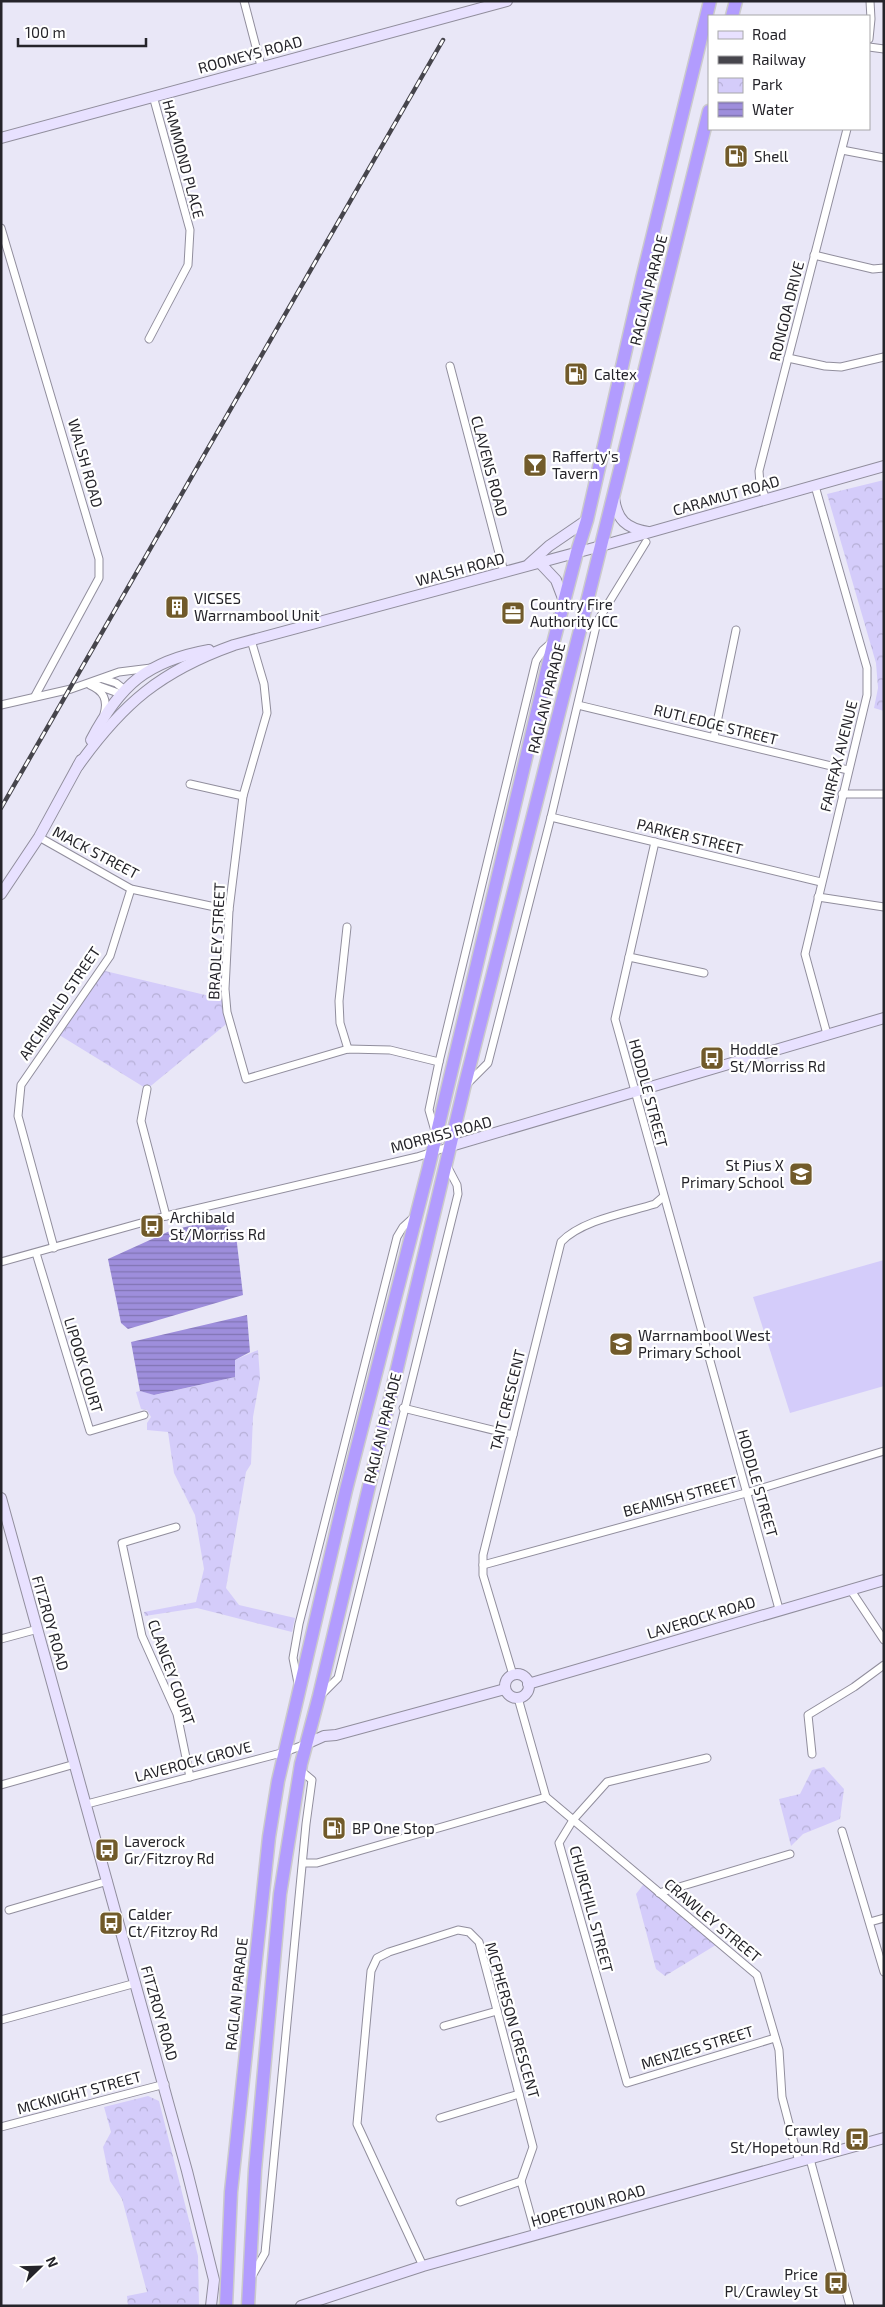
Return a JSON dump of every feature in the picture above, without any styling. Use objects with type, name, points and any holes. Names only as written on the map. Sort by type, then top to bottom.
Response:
[{"type":"highway","name":"RAGLAN PARADE","points":[[226,2306],[231,2192],[269,1837],[285,1752],[432,1152],[554,640],[587,520],[644,270],[710,1]]},
{"type":"highway","points":[[732,15],[736,1]]},
{"type":"highway","name":"RAGLAN PARADE","points":[[248,2306],[255,2170],[280,1894],[300,1770],[464,1088],[708,115]]},
{"type":"highway","points":[[563,606],[584,614]]},
{"type":"street","points":[[244,1],[261,66]]},
{"type":"street","name":"ROONEYS ROAD","points":[[1,138],[261,66],[507,1]]},
{"type":"street","points":[[870,1],[870,15]]},
{"type":"street","points":[[870,47],[884,49]]},
{"type":"street","name":"HAMMOND PLACE","points":[[149,339],[188,265],[190,230],[153,96]]},
{"type":"street","name":"RONGOA DRIVE","points":[[766,499],[760,484],[759,471],[847,130]]},
{"type":"street","points":[[842,150],[884,158]]},
{"type":"street","name":"WALSH ROAD","points":[[1,228],[99,558],[99,578],[36,696]]},
{"type":"street","points":[[814,255],[873,269],[884,268]]},
{"type":"street","points":[[788,358],[841,368],[884,357]]},
{"type":"street","name":"CLAVENS ROAD","points":[[450,366],[504,572]]},
{"type":"street","name":"CARAMUT ROAD","points":[[577,552],[648,537],[766,499],[884,466]]},
{"type":"street","name":"FAIRFAX AVENUE","points":[[815,486],[867,668],[868,680],[867,694],[805,954],[827,1034]]},
{"type":"street","points":[[614,495],[617,513],[625,524],[648,537]]},
{"type":"street","points":[[527,566],[549,546],[587,520]]},
{"type":"street","name":"RAGLAN PARADE","points":[[464,1088],[488,1063],[551,817],[598,617],[648,537]]},
{"type":"street","name":"WALSH ROAD","points":[[78,766],[94,743],[134,699],[154,683],[175,670],[210,654],[251,640],[577,552]]},
{"type":"street","points":[[540,563],[556,580],[563,606]]},
{"type":"street","points":[[584,614],[598,617]]},
{"type":"street","points":[[714,737],[736,630]]},
{"type":"street","name":"BRADLEY STREET","points":[[251,640],[264,684],[266,713],[243,796],[229,910],[225,989],[227,1012],[246,1079],[348,1049],[390,1050],[438,1062]]},
{"type":"street","name":"RAGLAN PARADE","points":[[436,1134],[429,1110],[438,1062],[536,661],[543,650],[554,640]]},
{"type":"street","name":"WALSH ROAD","points":[[86,685],[100,686],[123,692],[136,678],[154,667],[180,656],[234,645]]},
{"type":"street","name":"WALSH ROAD","points":[[1,706],[86,685],[119,672],[154,667]]},
{"type":"street","points":[[100,679],[116,683],[123,692],[134,699]]},
{"type":"street","points":[[86,685],[101,691],[106,700],[102,722]]},
{"type":"street","points":[[1,894],[39,837],[102,722],[123,692]]},
{"type":"street","name":"RUTLEDGE STREET","points":[[578,705],[848,770]]},
{"type":"street","points":[[190,784],[243,796]]},
{"type":"street","points":[[842,794],[884,794]]},
{"type":"street","name":"PARKER STREET","points":[[551,817],[822,882]]},
{"type":"street","name":"MACK STREET","points":[[39,837],[131,889],[229,910]]},
{"type":"street","name":"HODDLE STREET","points":[[656,842],[615,1019],[779,1609]]},
{"type":"street","name":"ARCHIBALD STREET","points":[[54,1248],[18,1116],[21,1085],[110,956],[131,889]]},
{"type":"street","points":[[818,896],[884,907]]},
{"type":"street","points":[[347,927],[339,1001],[340,1023],[348,1049]]},
{"type":"street","points":[[629,957],[704,973]]},
{"type":"street","name":"MORRISS ROAD","points":[[1,1262],[166,1216],[432,1152],[884,1018]]},
{"type":"street","points":[[147,1089],[141,1121],[166,1216]]},
{"type":"street","name":"RAGLAN PARADE","points":[[319,1696],[338,1678],[403,1408],[458,1194],[457,1185],[446,1163]]},
{"type":"street","name":"TAIT CRESCENT","points":[[513,1675],[483,1575],[483,1565],[561,1242],[568,1234],[581,1227],[655,1204],[663,1197]]},
{"type":"street","name":"LIPOOK COURT","points":[[36,1252],[90,1431],[144,1416]]},
{"type":"street","points":[[403,1408],[513,1435]]},
{"type":"street","name":"BEAMISH STREET","points":[[483,1565],[746,1493],[884,1451]]},
{"type":"street","name":"FITZROY ROAD","points":[[1,1498],[165,2084],[214,2280],[211,2306]]},
{"type":"street","name":"CLANCEY COURT","points":[[176,1527],[122,1543],[142,1636],[177,1714],[190,1777]]},
{"type":"street","name":"LAVEROCK ROAD","points":[[528,1684],[779,1609],[884,1580]]},
{"type":"street","points":[[850,1589],[884,1640]]},
{"type":"street","points":[[1,1639],[38,1629]]},
{"type":"street","points":[[812,1754],[808,1715],[854,1687],[884,1665]]},
{"type":"street","points":[[513,1675],[521,1675],[528,1684],[526,1693],[518,1698],[510,1696],[505,1689],[506,1680],[513,1675]]},
{"type":"street","points":[[306,1744],[324,1736],[342,1734],[505,1689]]},
{"type":"street","points":[[518,1698],[546,1797],[572,1820]]},
{"type":"street","name":"LAVEROCK GROVE","points":[[87,1804],[285,1752],[306,1744]]},
{"type":"street","name":"CHURCHILL STREET","points":[[627,2083],[559,1843],[572,1820],[607,1782],[707,1758]]},
{"type":"street","points":[[1,1786],[75,1764]]},
{"type":"street","points":[[248,2282],[265,2253],[306,1824],[312,1780],[300,1770]]},
{"type":"street","points":[[303,1863],[317,1863],[546,1797]]},
{"type":"street","name":"CRAWLEY STREET","points":[[572,1820],[757,1975],[779,2050],[782,2097],[799,2162]]},
{"type":"street","points":[[842,1831],[884,1972]]},
{"type":"street","points":[[659,1893],[790,1854]]},
{"type":"street","points":[[9,1910],[108,1881]]},
{"type":"street","points":[[870,1922],[884,1918]]},
{"type":"street","name":"MCPHERSON CRESCENT","points":[[423,2266],[357,2124],[371,1971],[377,1958],[389,1952],[458,1930],[469,1932],[479,1942],[533,2147],[521,2181]]},
{"type":"street","points":[[1,2020],[136,1983]]},
{"type":"street","points":[[444,2026],[497,2011]]},
{"type":"street","name":"MENZIES STREET","points":[[627,2083],[775,2038]]},
{"type":"street","name":"MCKNIGHT STREET","points":[[1,2127],[165,2084]]},
{"type":"street","points":[[440,2118],[519,2094]]},
{"type":"street","name":"HOPETOUN ROAD","points":[[302,2306],[423,2266],[884,2138]]},
{"type":"street","points":[[810,2158],[850,2306]]},
{"type":"street","points":[[460,2202],[521,2181],[536,2235]]},
{"type":"green space","points":[[884,480],[884,711],[874,708],[878,688],[876,663],[827,494]]},
{"type":"green space","points":[[101,970],[226,1000],[230,1021],[147,1089],[56,1033]]},
{"type":"green space","points":[[884,1260],[884,1386],[790,1413],[753,1297]]},
{"type":"green space","points":[[258,1350],[260,1378],[253,1417],[251,1464],[246,1472],[226,1588],[239,1605],[295,1618],[292,1632],[197,1608],[145,1616],[144,1612],[196,1602],[204,1569],[195,1515],[174,1473],[168,1432],[147,1430],[147,1423],[151,1417],[147,1410],[141,1409],[136,1392],[140,1391],[155,1395],[235,1377],[235,1360]]},
{"type":"green space","points":[[824,1767],[844,1789],[840,1819],[803,1834],[791,1846],[779,1799],[800,1794],[812,1770]]},
{"type":"green space","points":[[646,1881],[719,1943],[665,1976],[656,1969],[636,1894]]},
{"type":"green space","points":[[148,2096],[159,2101],[198,2256],[199,2306],[128,2306],[127,2296],[147,2292],[122,2199],[110,2181],[103,2147],[111,2132],[104,2107]]},
{"type":"water","points":[[220,1219],[236,1235],[243,1295],[128,1329],[121,1323],[108,1259],[172,1230]]},
{"type":"water","points":[[247,1315],[250,1352],[235,1360],[235,1377],[154,1395],[140,1391],[131,1342]]},
{"type":"railway","points":[[1,808],[443,40]]},
{"type":"place","name":"Shell","points":[[736,156]]},
{"type":"place","name":"Caltex","points":[[576,374]]},
{"type":"place","name":"Rafferty's Tavern","points":[[535,465]]},
{"type":"place","name":"VICSES Warrnambool Unit","points":[[177,607]]},
{"type":"place","name":"Country Fire Authority ICC","points":[[513,613]]},
{"type":"place","name":"Hoddle St/Morriss Rd","points":[[712,1058]]},
{"type":"place","name":"St Pius X Primary School","points":[[801,1174]]},
{"type":"place","name":"Archibald St/Morriss Rd","points":[[152,1226]]},
{"type":"place","name":"Warrnambool West Primary School","points":[[621,1344]]},
{"type":"place","name":"BP One Stop","points":[[334,1828]]},
{"type":"place","name":"Laverock Gr/Fitzroy Rd","points":[[107,1850]]},
{"type":"place","name":"Calder Ct/Fitzroy Rd","points":[[111,1923]]},
{"type":"place","name":"Crawley St/Hopetoun Rd","points":[[857,2139]]},
{"type":"place","name":"Price Pl/Crawley St","points":[[836,2283]]}]
